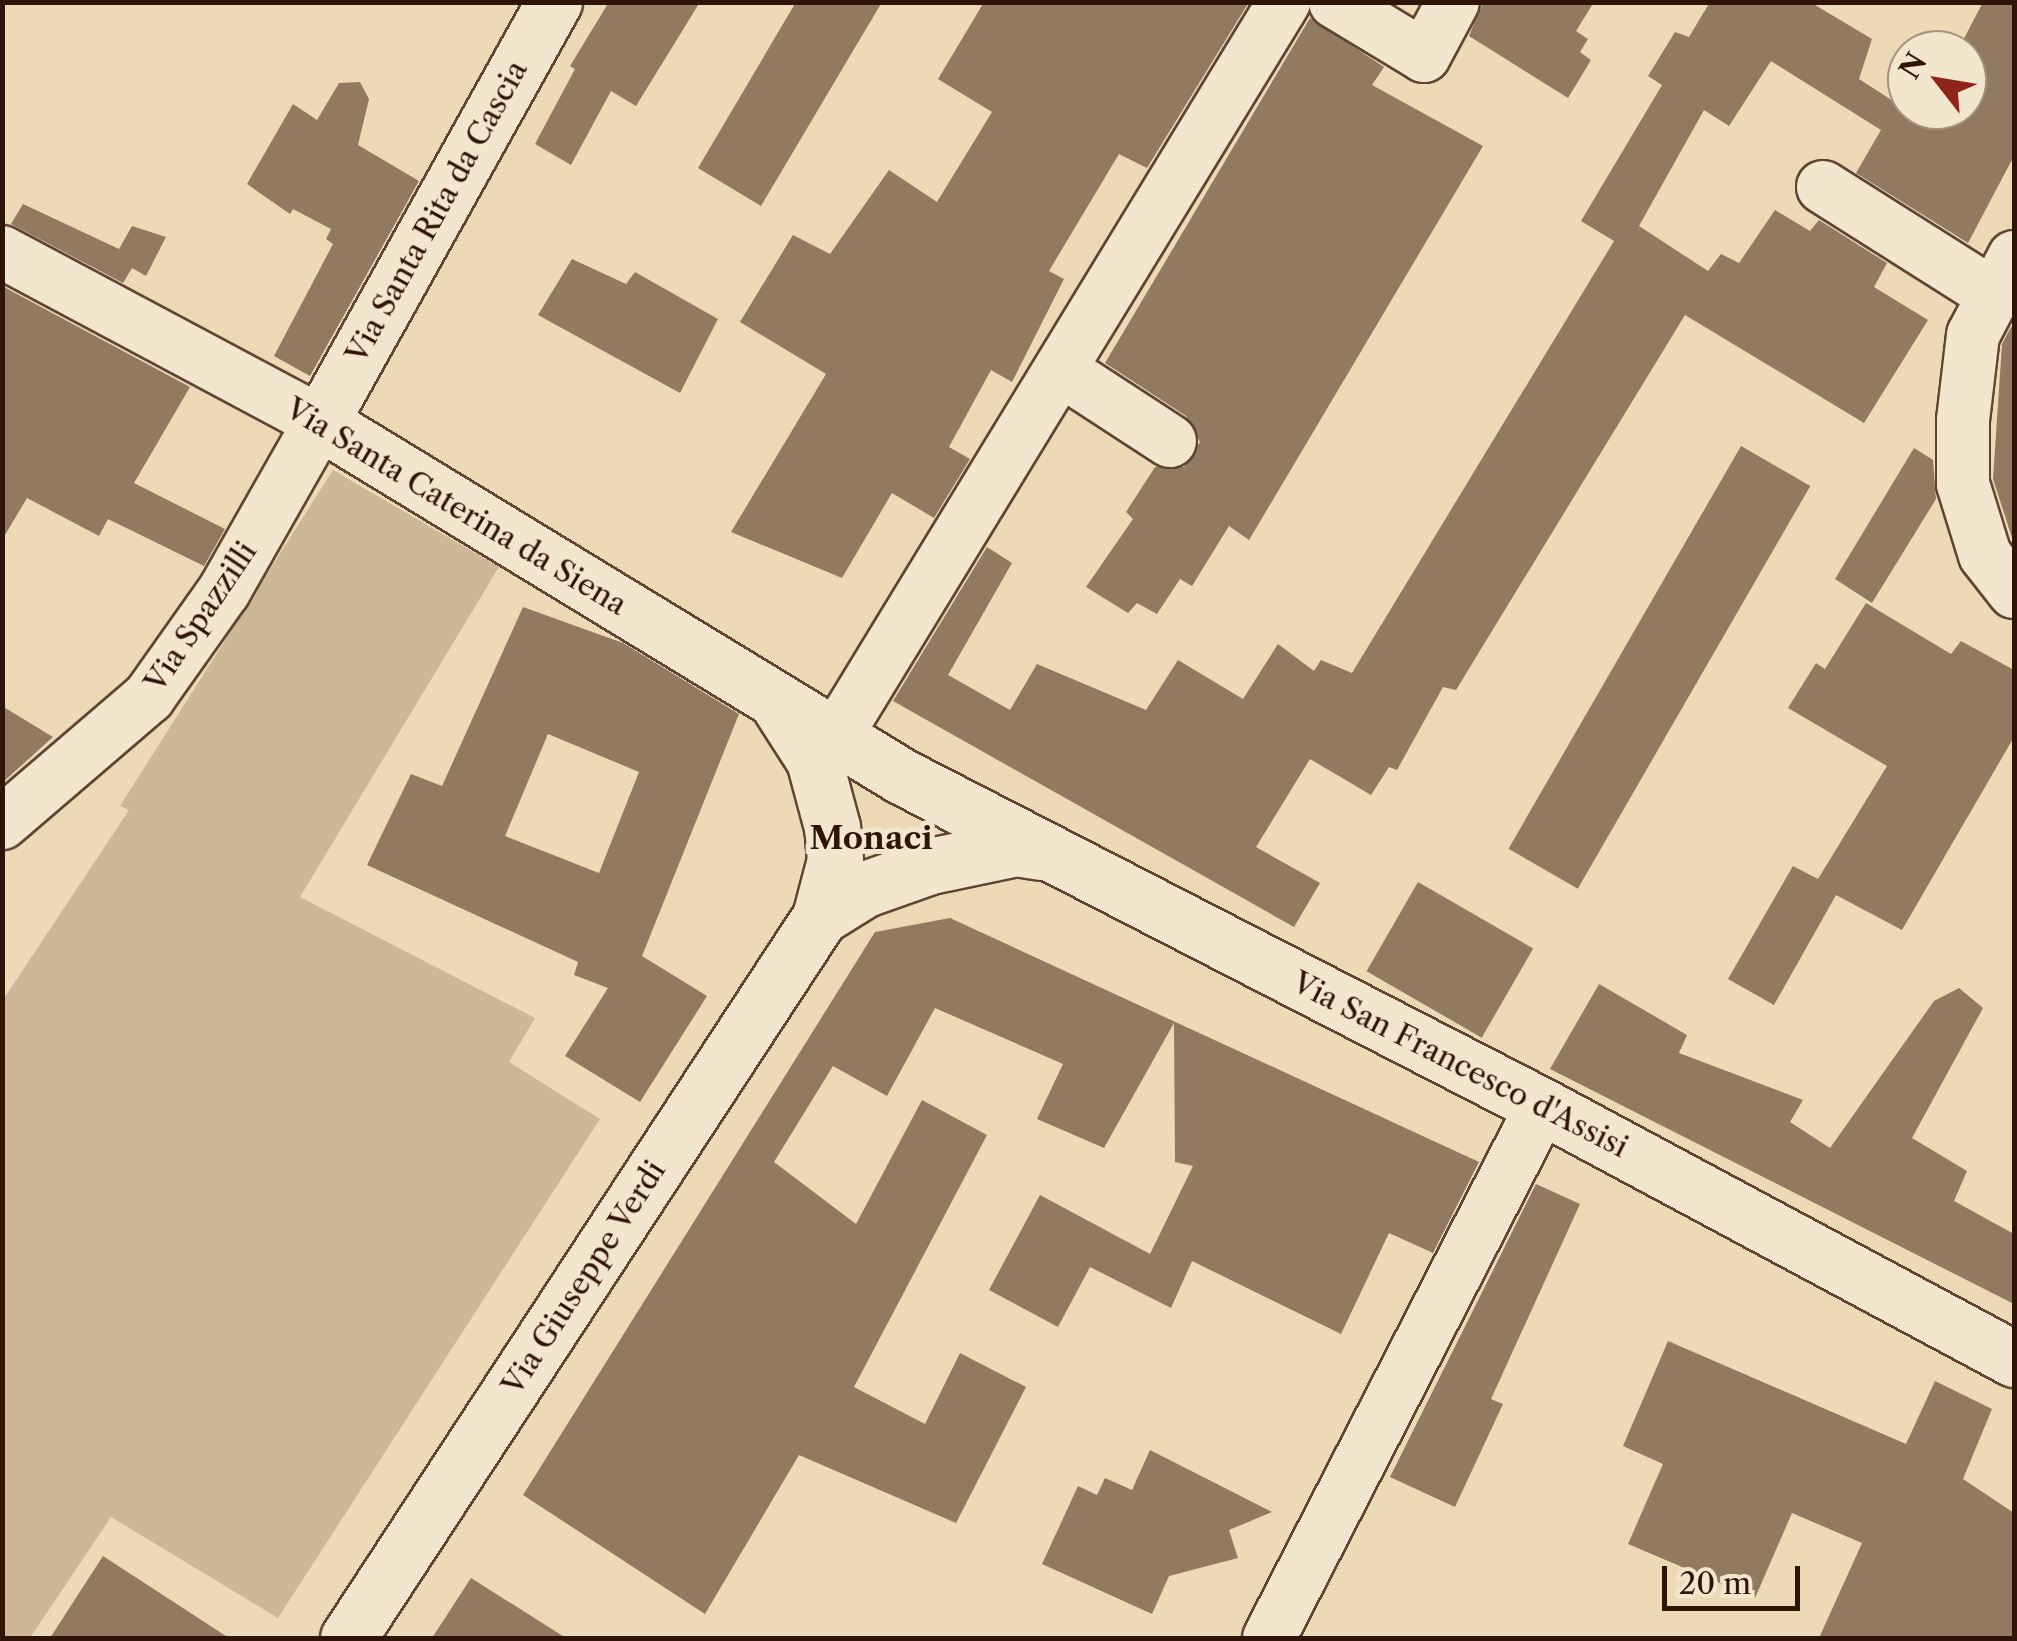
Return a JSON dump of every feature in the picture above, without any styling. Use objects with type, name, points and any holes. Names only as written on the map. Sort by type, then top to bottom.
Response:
[{"type":"street","name":"Via Santa Rita da Cascia","points":[[320,422],[554,2]]},
{"type":"street","points":[[836,736],[1284,2]]},
{"type":"street","points":[[1334,2],[1424,56],[1454,2]]},
{"type":"street","points":[[1823,187],[2004,276],[1973,335],[1963,484],[1985,555],[2014,592]]},
{"type":"street","name":"Via Santa Caterina da Siena","points":[[2,252],[320,422],[901,776]]},
{"type":"street","points":[[1062,370],[1170,441]]},
{"type":"street","name":"Via Spazzilli","points":[[2,823],[149,698],[224,591],[320,422]]},
{"type":"street","points":[[774,699],[814,760],[840,889],[980,852],[1016,848],[1052,854]]},
{"type":"street","name":"Via Giuseppe Verdi","points":[[348,1638],[840,889],[865,799],[901,776]]},
{"type":"street","name":"Via San Francesco d'Assisi","points":[[901,776],[1542,1106],[2014,1360]]},
{"type":"street","points":[[1269,1638],[1542,1106]]},
{"type":"shaded area","points":[[333,470],[499,567],[300,897],[535,1018],[509,1062],[600,1119],[278,1618],[111,1517],[30,1638],[3,1638],[3,1000],[129,810],[120,806]]},
{"type":"building","points":[[609,2],[700,2],[636,106],[611,91],[571,165],[535,144],[575,69],[570,66]]},
{"type":"building","points":[[796,2],[882,2],[761,206],[698,168]]},
{"type":"building","points":[[984,2],[1249,2],[1147,168],[1119,154],[1049,271],[1064,279],[1012,382],[991,370],[949,447],[970,459],[934,518],[892,493],[842,578],[731,532],[826,374],[740,322],[793,235],[830,254],[889,170],[937,202],[992,112],[938,79]]},
{"type":"building","points":[[1483,2],[1594,2],[1576,31],[1588,39],[1580,52],[1591,60],[1568,98],[1469,36]]},
{"type":"building","points":[[1710,2],[1810,2],[1872,39],[1859,79],[1887,97],[1887,130],[1987,130],[1987,30],[1968,30],[1983,2],[2014,2],[2014,156],[1968,243],[1856,173],[1881,130],[1771,61],[1729,126],[1704,110],[1639,226],[1708,271],[1721,254],[1739,263],[1775,210],[1810,231],[1819,220],[1887,263],[1874,287],[1928,320],[1864,423],[1685,315],[1456,690],[1443,687],[1397,770],[1389,767],[1371,795],[1310,759],[1256,847],[1320,883],[1294,927],[893,701],[987,547],[1012,563],[948,675],[1010,710],[1037,664],[1146,710],[1178,660],[1243,699],[1278,644],[1314,671],[1321,660],[1352,673],[1614,241],[1581,221],[1662,85],[1648,76],[1675,32],[1689,37]]},
{"type":"building","points":[[1310,18],[1384,67],[1372,85],[1483,146],[1249,540],[1229,526],[1192,586],[1180,579],[1157,614],[1137,603],[1128,613],[1086,587],[1133,519],[1126,512],[1155,467],[1184,467],[1200,442],[1186,416],[1105,363]]},
{"type":"building","points":[[360,82],[369,99],[358,145],[419,181],[310,376],[274,356],[333,244],[326,239],[331,229],[293,209],[290,214],[247,184],[293,104],[317,120],[339,83]]},
{"type":"building","points":[[23,204],[119,249],[132,226],[166,237],[146,276],[132,268],[123,283],[11,224]]},
{"type":"building","points":[[572,259],[626,284],[635,272],[718,319],[680,393],[538,315]]},
{"type":"building","points":[[2,286],[190,387],[134,483],[225,529],[204,566],[108,519],[99,536],[27,498],[2,540]]},
{"type":"building","points":[[2011,327],[2014,544],[1993,479],[2002,344]]},
{"type":"building","points":[[1741,446],[1810,486],[1578,889],[1508,849]]},
{"type":"building","points":[[1914,448],[1933,460],[1936,499],[1872,603],[1835,579]]},
{"type":"building","points":[[1866,603],[1951,654],[1961,641],[2014,670],[2014,737],[1902,930],[1836,895],[1774,1005],[1728,979],[1793,866],[1818,879],[1887,766],[1788,708],[1816,663],[1825,669]]},
{"type":"building","points":[[523,607],[623,643],[739,714],[642,956],[707,996],[640,1102],[565,1056],[608,988],[574,975],[578,962],[367,865],[411,774],[442,786]],"holes":[[[548,734],[639,772],[599,873],[505,836]]]},
{"type":"building","points":[[2,706],[53,737],[2,783]]},
{"type":"building","points":[[1418,882],[1533,948],[1482,1038],[1366,971]]},
{"type":"building","points":[[950,918],[1479,1162],[1433,1253],[1389,1233],[1341,1334],[1192,1261],[1171,1308],[1090,1267],[1058,1327],[989,1290],[1040,1195],[1150,1254],[1193,1166],[1175,1162],[1174,1023],[1104,1148],[1037,1119],[1063,1064],[935,1008],[887,1096],[833,1066],[774,1162],[856,1224],[922,1100],[987,1135],[854,1387],[925,1424],[960,1353],[1026,1387],[956,1523],[799,1455],[705,1614],[523,1495],[875,932]]},
{"type":"building","points":[[1599,984],[1687,1035],[1679,1053],[1803,1100],[1790,1122],[1830,1148],[1934,1001],[1959,988],[1983,1008],[1912,1138],[1967,1171],[1954,1201],[2014,1234],[2014,1304],[1550,1069]]},
{"type":"building","points":[[1536,1184],[1580,1204],[1491,1399],[1503,1404],[1455,1507],[1390,1477]]},
{"type":"building","points":[[1668,1341],[1906,1444],[1935,1381],[1992,1409],[1963,1479],[2014,1513],[2014,1638],[1819,1638],[1862,1543],[1792,1513],[1755,1598],[1628,1544],[1663,1464],[1623,1446]]},
{"type":"building","points":[[1150,1450],[1272,1512],[1229,1530],[1238,1558],[1169,1576],[1152,1614],[1042,1564],[1078,1486],[1097,1495],[1105,1478],[1132,1490]]},
{"type":"building","points":[[103,1556],[229,1638],[50,1638]]},
{"type":"building","points":[[471,1578],[566,1638],[432,1638]]},
{"type":"district","name":"Monaci","points":[[871,838]]}]
